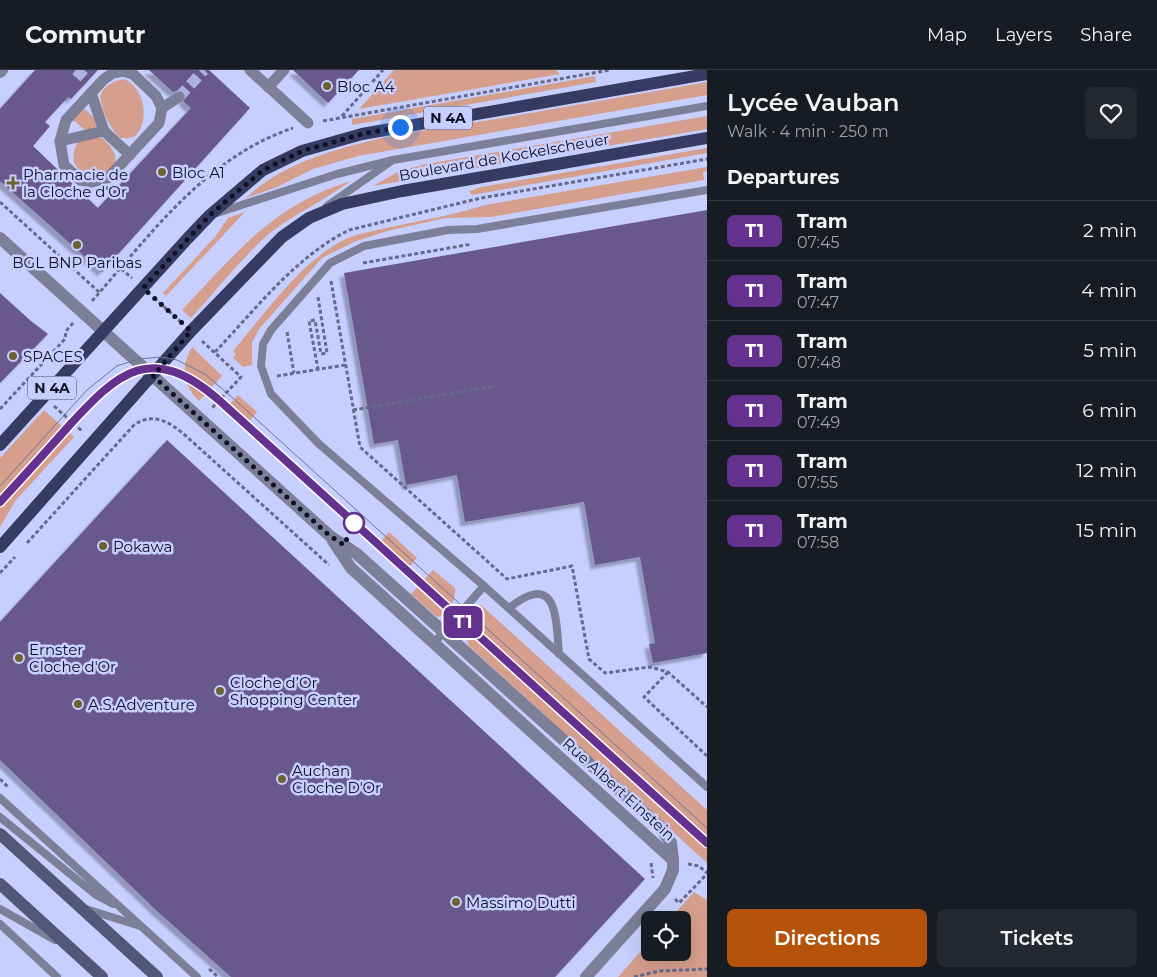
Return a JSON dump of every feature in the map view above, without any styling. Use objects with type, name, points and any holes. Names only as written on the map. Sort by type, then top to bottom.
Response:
[{"type":"main road","name":"Boulevard de Kockelscheuer","points":[[0,445],[210,215],[263,170],[302,151],[362,134],[707,74]]},
{"type":"main road","name":"Boulevard de Kockelscheuer","points":[[0,547],[191,331],[282,237],[309,218],[342,204],[402,191],[707,138]]},
{"type":"main road","points":[[0,834],[157,977]]},
{"type":"main road","points":[[0,884],[102,977]]},
{"type":"street","points":[[250,70],[308,123]]},
{"type":"street","points":[[268,87],[284,70]]},
{"type":"street","points":[[122,71],[133,74],[156,96],[162,108],[159,123],[108,178],[92,182],[80,180],[64,165],[60,141],[66,120],[91,87],[113,73],[122,71]]},
{"type":"street","points":[[91,87],[104,130],[130,154]]},
{"type":"street","points":[[162,108],[179,97]]},
{"type":"street","points":[[60,141],[104,130]]},
{"type":"street","name":"Rue Albert Einstein","points":[[0,237],[330,536],[358,554],[660,828],[671,843],[673,860]]},
{"type":"street","name":"Rue Albert Einstein","points":[[330,536],[351,568],[673,860]]},
{"type":"street","points":[[586,977],[666,889],[673,870],[673,860]]},
{"type":"lane","name":"Boulevard de Kockelscheuer","points":[[210,215],[337,174],[393,160],[707,106]]},
{"type":"lane","name":"Boulevard de Kockelscheuer","points":[[309,218],[393,160]]},
{"type":"lane","points":[[707,190],[477,229],[448,230],[364,246],[330,263],[271,330],[263,344],[261,366],[271,394],[319,444],[509,608],[707,787]]},
{"type":"lane","points":[[434,644],[484,586]]},
{"type":"lane","points":[[509,608],[520,599],[534,594],[542,594],[548,598],[556,611],[559,654]]},
{"type":"lane","points":[[0,798],[197,977]]},
{"type":"lane","points":[[0,817],[96,895],[122,908]]},
{"type":"lane","points":[[81,908],[142,926]]},
{"type":"lane","points":[[0,909],[72,949]]},
{"type":"lane","points":[[0,924],[58,977]]},
{"type":"path","points":[[342,117],[383,70]]},
{"type":"path","points":[[0,202],[100,293],[121,269],[242,377],[266,378],[346,365]]},
{"type":"path","points":[[356,265],[481,243]]},
{"type":"path","points":[[326,285],[337,275]]},
{"type":"path","points":[[331,280],[360,447],[507,579],[572,566],[589,659],[605,673],[650,667],[668,672],[707,707]]},
{"type":"path","points":[[311,301],[322,290]]},
{"type":"path","points":[[317,294],[327,354],[321,354],[315,320],[309,321],[318,369]]},
{"type":"path","points":[[286,328],[294,373]]},
{"type":"path","points":[[0,410],[64,339],[66,331]]},
{"type":"path","points":[[210,411],[242,377]]},
{"type":"path","points":[[26,381],[108,454]]},
{"type":"path","points":[[354,410],[495,386]]},
{"type":"path","points":[[26,545],[134,425],[145,419],[160,419],[186,436]]},
{"type":"path","points":[[0,573],[19,552]]},
{"type":"path","points":[[668,672],[644,697],[707,756]]},
{"type":"path","points":[[679,903],[707,874]]},
{"type":"path","points":[[634,977],[659,972],[707,969]]},
{"type":"shaded area","points":[[394,70],[556,70],[560,74],[359,109]]},
{"type":"shaded area","points":[[595,76],[596,82],[352,125],[352,119]]},
{"type":"shaded area","points":[[124,79],[136,89],[143,105],[143,122],[140,130],[132,138],[120,138],[112,128],[104,114],[100,96],[109,85]]},
{"type":"shaded area","points":[[707,82],[707,95],[358,156],[313,169],[277,187],[246,198],[271,179],[301,163],[370,141]]},
{"type":"shaded area","points":[[85,109],[95,119],[96,126],[93,130],[85,130],[73,120],[78,110]]},
{"type":"shaded area","points":[[707,116],[707,129],[373,186],[399,171],[426,164]]},
{"type":"shaded area","points":[[88,138],[102,138],[114,152],[115,163],[109,171],[87,174],[78,168],[74,157],[78,141]]},
{"type":"shaded area","points":[[707,148],[707,153],[472,195],[469,191],[481,187]]},
{"type":"shaded area","points":[[707,167],[707,171],[703,172],[704,180],[491,217],[446,218],[387,231],[354,242],[322,258],[260,328],[252,342],[252,365],[243,367],[233,358],[236,354],[233,351],[296,277],[325,252],[352,236],[450,215],[485,205]]},
{"type":"shaded area","points":[[351,181],[270,233],[239,263],[191,318],[182,310],[239,250],[277,217],[299,203]]},
{"type":"shaded area","points":[[245,212],[166,296],[163,293],[215,237],[228,218]]},
{"type":"shaded area","points":[[192,347],[222,376],[199,401],[189,389],[185,376],[186,362]]},
{"type":"shaded area","points":[[238,395],[257,412],[243,428],[224,411]]},
{"type":"shaded area","points":[[44,410],[74,437],[16,500],[0,527],[0,458]]},
{"type":"shaded area","points":[[389,532],[417,558],[403,574],[375,548]]},
{"type":"shaded area","points":[[433,570],[455,588],[451,606],[445,613],[437,617],[411,594]]},
{"type":"shaded area","points":[[481,605],[707,810],[707,863],[469,646],[466,634],[468,624],[473,614]]},
{"type":"shaded area","points":[[694,892],[707,900],[707,977],[618,977],[641,951],[641,961],[691,961],[691,911],[677,911]]},
{"type":"building","name":"Bloc A1","points":[[35,70],[98,70],[71,99],[68,97],[45,122],[50,126],[33,146],[98,208],[191,108],[184,102],[185,93],[179,90],[173,92],[149,70],[209,70],[250,108],[102,272],[0,181],[0,109]]},
{"type":"building","name":"Bloc A4","points":[[293,70],[359,70],[328,103]]},
{"type":"building","points":[[707,210],[707,653],[653,663],[649,644],[655,643],[640,557],[595,565],[584,502],[465,522],[457,475],[406,485],[398,440],[374,444],[344,273]]},
{"type":"building","name":"SPACES","points":[[0,293],[48,334],[0,383]]},
{"type":"building","name":"Cloche d’Or Shopping Center","points":[[167,440],[645,879],[555,977],[231,977],[158,912],[0,760],[0,622]]},
{"type":"tunnel","points":[[76,70],[88,81]]},
{"type":"tunnel","points":[[179,97],[204,70]]},
{"type":"tram line","points":[[0,486],[87,390],[117,366],[138,359],[162,357],[177,360],[205,374],[234,399],[707,828]]},
{"type":"tram line","points":[[0,502],[98,395],[121,377],[152,369],[178,372],[201,385],[227,408],[707,843]]},
{"type":"tram line","name":"T1","points":[[0,502],[106,387],[121,377],[138,371],[152,369],[166,369],[188,376],[220,401],[707,843]]},
{"type":"place","name":"Bloc A4","points":[[327,86]]},
{"type":"place","name":"Bloc A1","points":[[162,172]]},
{"type":"place","name":"Pharmacie de la Cloche d'Or","points":[[13,183]]},
{"type":"place","name":"BGL BNP Paribas","points":[[77,245]]},
{"type":"place","name":"SPACES","points":[[13,356]]},
{"type":"place","name":"Pokawa","points":[[103,546]]},
{"type":"place","name":"Ernster Cloche d'Or","points":[[19,658]]},
{"type":"place","name":"Cloche d’Or Shopping Center","points":[[220,691]]},
{"type":"place","name":"A.S.Adventure","points":[[78,704]]},
{"type":"place","name":"Auchan Cloche D'Or","points":[[282,779]]},
{"type":"place","name":"Massimo Dutti","points":[[456,902]]},
{"type":"route","points":[[354,523],[344,545],[330,536],[153,376],[191,331],[143,288],[210,215],[263,170],[302,151],[362,134],[400,127]]}]
